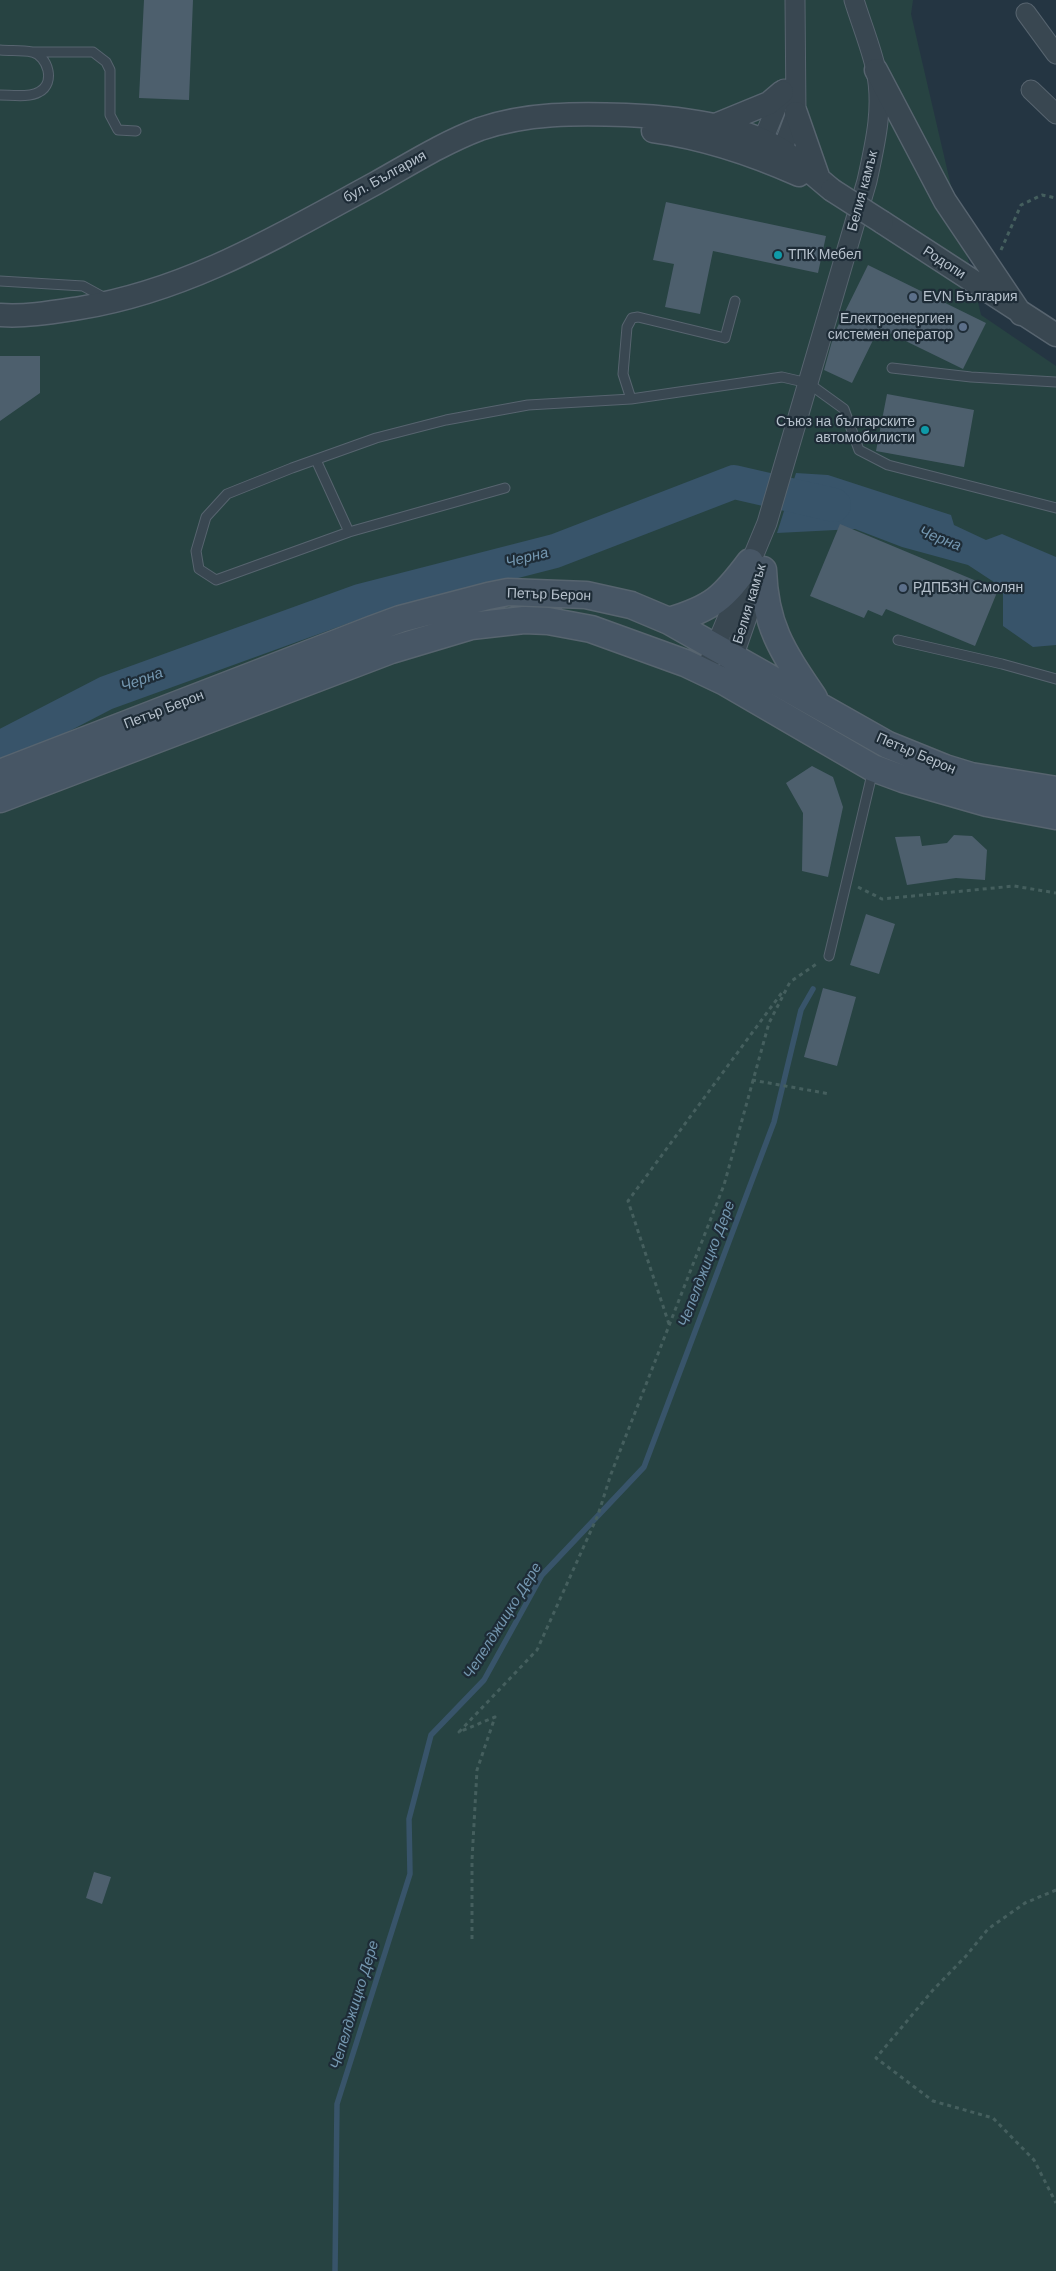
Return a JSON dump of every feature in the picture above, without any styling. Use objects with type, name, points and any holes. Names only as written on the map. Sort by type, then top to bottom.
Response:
[{"type":"main road","points":[[669,621],[704,609],[717,602],[756,566],[772,627],[782,649],[817,703]]},
{"type":"main road","name":"Петър Берон","points":[[0,773],[400,619],[508,592],[586,595],[631,605],[669,621],[817,703],[888,745],[945,768],[996,782],[1056,790]]},
{"type":"main road","name":"Петър Берон","points":[[0,799],[391,650],[471,626],[524,620],[571,625],[630,642],[715,677],[873,768],[958,796],[1056,816]]},
{"type":"street","points":[[796,0],[796,113],[826,185]]},
{"type":"street","name":"Белия камък","points":[[715,677],[756,566],[790,442],[865,189],[875,147],[880,110],[876,70],[854,0]]},
{"type":"street","points":[[1026,13],[1056,54]]},
{"type":"street","points":[[769,153],[782,92],[796,66]]},
{"type":"street","points":[[876,70],[945,201],[1021,314]]},
{"type":"street","points":[[1030,90],[1056,114]]},
{"type":"street","points":[[713,126],[769,103],[782,92]]},
{"type":"street","points":[[769,153],[796,113]]},
{"type":"street","name":"бул. България","points":[[0,315],[54,312],[114,303],[161,290],[194,277],[260,246],[443,146],[481,129],[515,121],[554,115],[595,114],[674,119],[744,134],[769,153]]},
{"type":"street","name":"бул. България","points":[[0,326],[30,326],[140,310],[202,288],[261,259],[447,159],[479,144],[515,134],[554,128],[635,128],[676,134],[769,153]]},
{"type":"street","name":"Родопи","points":[[769,153],[826,185],[1021,314],[1056,335]]},
{"type":"lane","points":[[3,52],[93,52],[106,62],[110,70],[110,115],[118,130],[136,131]]},
{"type":"lane","points":[[0,95],[23,95],[39,92],[46,85],[48,69],[43,58],[32,52]]},
{"type":"lane","points":[[0,281],[83,286],[114,303]]},
{"type":"lane","points":[[631,399],[623,374],[627,326],[632,318],[638,317],[725,338],[736,301]]},
{"type":"lane","points":[[892,368],[1056,382]]},
{"type":"lane","points":[[505,488],[349,532],[216,580],[199,569],[196,551],[206,517],[227,494],[376,438],[446,420],[528,406],[631,399],[782,377],[808,383],[844,410],[859,450],[888,465],[1056,508]]},
{"type":"lane","points":[[316,460],[349,532]]},
{"type":"lane","points":[[898,640],[1002,664],[1056,679]]},
{"type":"lane","points":[[829,956],[873,768]]},
{"type":"path","points":[[1000,253],[1021,205],[1042,196],[1056,198]]},
{"type":"path","points":[[847,880],[882,899],[1014,886],[1056,893]]},
{"type":"path","points":[[670,1324],[628,1201],[790,982],[829,956]]},
{"type":"path","points":[[472,1939],[472,1860],[477,1770],[495,1717],[459,1732],[537,1650],[598,1515],[611,1474],[724,1185],[769,1023],[790,982]]},
{"type":"path","points":[[752,1080],[830,1094]]},
{"type":"path","points":[[1056,1890],[1025,1903],[988,1929],[876,2058],[933,2101],[994,2118],[1034,2160],[1056,2202]]},
{"type":"green space","points":[[0,0],[913,0],[911,14],[981,315],[1056,366],[1056,2271],[0,2271]]},
{"type":"water","points":[[796,473],[828,475],[951,515],[954,525],[986,540],[1002,534],[1056,557],[1056,645],[1033,647],[1003,626],[1003,588],[968,565],[902,547],[855,529],[777,533]]},
{"type":"building","points":[[144,0],[193,0],[189,100],[139,98]]},
{"type":"building","name":"ТПК Мебел","points":[[666,202],[826,236],[818,273],[713,251],[700,314],[665,307],[674,264],[653,260]]},
{"type":"building","points":[[868,265],[986,323],[963,369],[879,328],[852,383],[824,370],[834,334]]},
{"type":"building","points":[[0,356],[40,356],[40,393],[0,421]]},
{"type":"building","name":"Съюз на българските автомобилисти","points":[[887,394],[974,410],[964,467],[876,451]]},
{"type":"building","name":"РДПБЗН Смолян","points":[[840,524],[998,590],[975,646],[886,609],[882,616],[868,610],[864,618],[810,596]]},
{"type":"building","points":[[812,766],[833,777],[843,807],[828,877],[802,871],[803,813],[786,783]]},
{"type":"building","points":[[954,835],[972,836],[987,850],[985,880],[956,878],[907,885],[895,837],[920,836],[922,846],[947,843]]},
{"type":"building","points":[[866,914],[895,924],[879,974],[850,965]]},
{"type":"building","points":[[823,988],[856,997],[837,1066],[804,1057]]},
{"type":"building","points":[[94,1872],[111,1877],[102,1904],[86,1898]]},
{"type":"waterway","name":"Черна","points":[[0,748],[106,693],[360,601],[555,551],[734,482],[834,505]]},
{"type":"waterway","name":"Чепелджицко Дере","points":[[335,2271],[337,2104],[410,1874],[409,1819],[431,1735],[484,1680],[542,1575],[644,1467],[774,1122],[801,1010],[813,989]]},
{"type":"place","name":"ТПК Мебел","points":[[778,255]]},
{"type":"place","name":"EVN България","points":[[913,297]]},
{"type":"place","name":"Електроенергиен системен оператор","points":[[963,327]]},
{"type":"place","name":"Съюз на българските автомобилисти","points":[[925,430]]},
{"type":"place","name":"РДПБЗН Смолян","points":[[903,588]]}]
